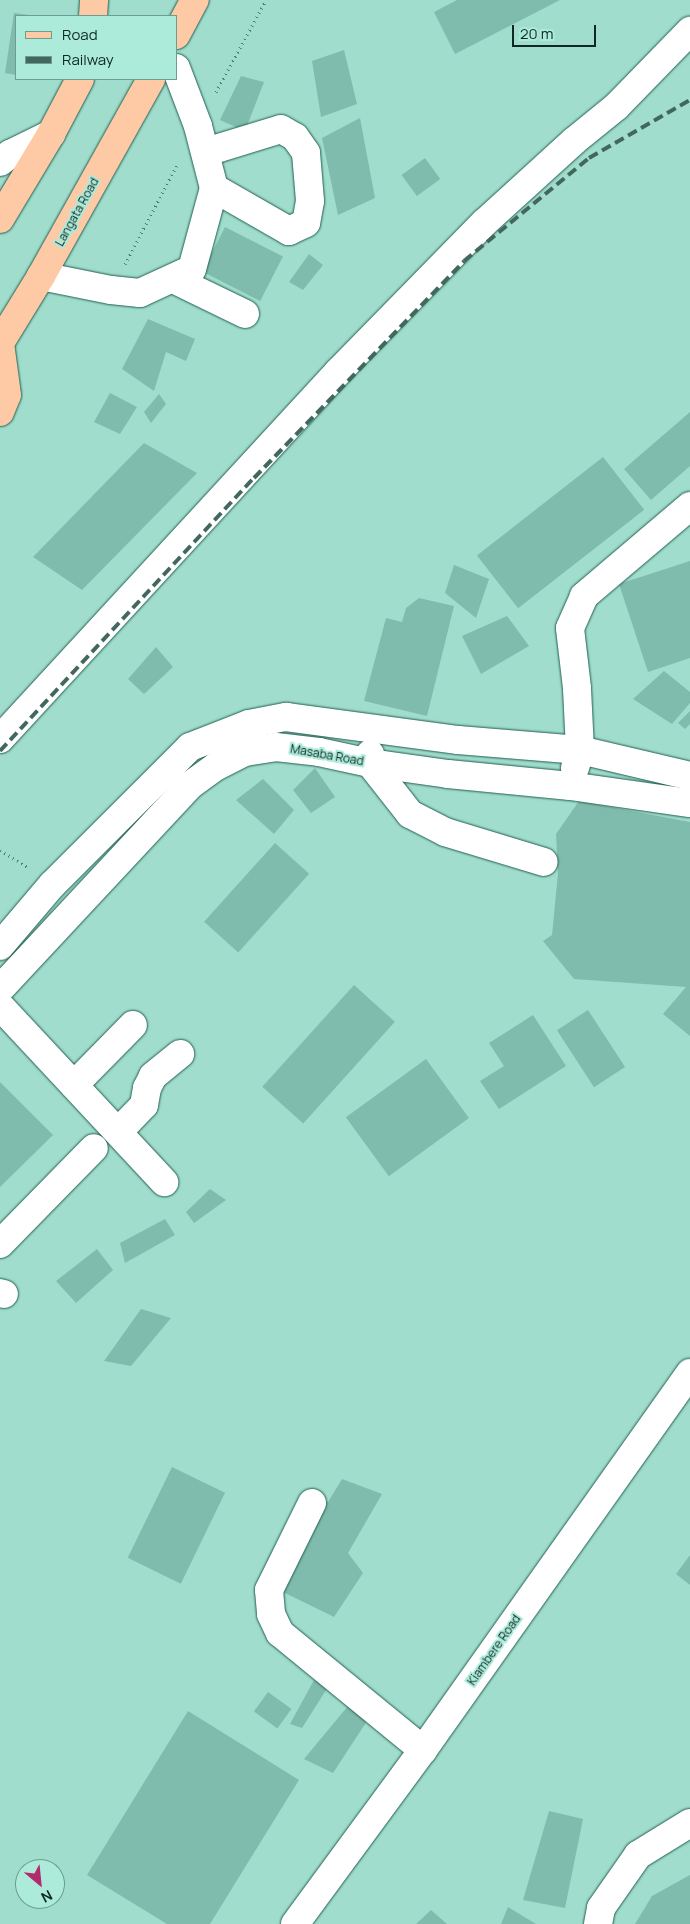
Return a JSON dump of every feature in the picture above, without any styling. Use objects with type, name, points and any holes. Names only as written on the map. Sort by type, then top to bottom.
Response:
[{"type":"main road","points":[[93,15],[94,0]]},
{"type":"main road","points":[[178,31],[195,0]]},
{"type":"main road","points":[[0,219],[51,134],[79,80]]},
{"type":"main road","name":"Langata Road","points":[[0,342],[42,276],[150,80]]},
{"type":"main road","points":[[0,342],[7,394],[0,412]]},
{"type":"street","points":[[0,739],[339,371],[484,223],[574,141],[617,106],[690,31]]},
{"type":"street","points":[[42,276],[111,290],[140,293],[192,269],[214,188],[206,152],[178,74]]},
{"type":"street","points":[[206,152],[281,128],[295,137],[306,153],[310,201],[306,223],[289,231],[214,188]]},
{"type":"street","points":[[0,162],[10,154],[51,134]]},
{"type":"street","points":[[173,279],[245,314]]},
{"type":"street","points":[[570,786],[580,750],[577,688],[570,628],[584,596],[686,514]]},
{"type":"street","points":[[0,946],[52,885],[190,747],[249,724],[286,717],[458,740],[580,750],[690,776]]},
{"type":"street","points":[[372,729],[370,763],[410,814],[445,832],[544,862]]},
{"type":"street","points":[[448,774],[458,740]]},
{"type":"street","name":"Masaba Road","points":[[0,989],[189,786],[217,766],[245,752],[276,747],[319,752],[370,763],[448,774],[570,786],[690,803]]},
{"type":"street","points":[[0,1006],[164,1182]]},
{"type":"street","points":[[74,1085],[132,1025]]},
{"type":"street","points":[[118,1132],[144,1105],[147,1088],[153,1076],[180,1054]]},
{"type":"street","points":[[0,1244],[94,1148]]},
{"type":"street","name":"Kiambere Road","points":[[295,1924],[423,1750],[690,1373]]},
{"type":"street","points":[[312,1503],[270,1590],[271,1614],[280,1633],[423,1750]]},
{"type":"street","points":[[598,1924],[601,1908],[638,1855],[690,1823]]},
{"type":"path","points":[[0,850],[36,872],[52,885]]},
{"type":"building","points":[[457,0],[560,0],[455,54],[434,12]]},
{"type":"building","points":[[14,13],[29,15],[15,15],[15,75],[5,73]]},
{"type":"building","points":[[344,50],[357,104],[321,117],[312,61]]},
{"type":"building","points":[[241,76],[264,82],[245,131],[220,120]]},
{"type":"building","points":[[360,118],[375,198],[338,215],[322,138]]},
{"type":"building","points":[[425,158],[440,179],[417,196],[402,175]]},
{"type":"building","points":[[225,227],[283,257],[260,301],[202,272]]},
{"type":"building","points":[[309,254],[323,265],[303,290],[289,282]]},
{"type":"building","points":[[148,319],[195,339],[186,361],[166,352],[154,391],[122,369]]},
{"type":"building","points":[[110,393],[137,407],[120,434],[94,422]]},
{"type":"building","points":[[159,394],[166,404],[151,423],[144,412]]},
{"type":"building","points":[[690,412],[690,466],[651,500],[624,469]]},
{"type":"building","points":[[144,443],[197,473],[82,590],[33,557]]},
{"type":"building","points":[[603,457],[644,510],[518,608],[477,556]]},
{"type":"building","points":[[690,561],[690,658],[648,672],[619,584]]},
{"type":"building","points":[[454,565],[489,579],[476,618],[445,593]]},
{"type":"building","points":[[419,598],[454,606],[427,716],[364,701],[386,618],[402,622],[406,608]]},
{"type":"building","points":[[507,616],[529,646],[481,674],[462,636]]},
{"type":"building","points":[[156,647],[173,667],[144,694],[128,679]]},
{"type":"building","points":[[664,671],[690,692],[690,703],[672,724],[633,699]]},
{"type":"building","points":[[690,711],[690,724],[685,729],[678,723]]},
{"type":"building","points":[[315,768],[335,797],[311,813],[293,790]]},
{"type":"building","points":[[263,779],[294,810],[274,834],[236,800]]},
{"type":"building","points":[[579,801],[690,822],[690,1036],[663,1014],[686,987],[574,979],[543,941],[552,935],[558,873],[556,834]]},
{"type":"building","points":[[275,843],[309,874],[238,953],[204,922]]},
{"type":"building","points":[[354,985],[395,1022],[303,1124],[262,1087]]},
{"type":"building","points":[[588,1010],[625,1067],[594,1087],[557,1030]]},
{"type":"building","points":[[533,1015],[566,1066],[499,1109],[480,1081],[504,1066],[489,1043]]},
{"type":"building","points":[[426,1059],[469,1118],[389,1176],[346,1117]]},
{"type":"building","points":[[0,1082],[53,1135],[0,1187]]},
{"type":"building","points":[[210,1189],[226,1200],[194,1223],[186,1212]]},
{"type":"building","points":[[165,1219],[175,1235],[125,1263],[120,1243]]},
{"type":"building","points":[[97,1249],[113,1270],[76,1303],[56,1281]]},
{"type":"building","points":[[141,1309],[171,1318],[131,1366],[104,1361]]},
{"type":"building","points":[[172,1467],[225,1493],[181,1584],[128,1558]]},
{"type":"building","points":[[342,1479],[382,1494],[348,1553],[363,1573],[334,1617],[281,1591],[314,1532],[307,1529],[322,1498],[328,1502]]},
{"type":"building","points":[[690,1555],[690,1585],[676,1574]]},
{"type":"building","points":[[314,1680],[328,1687],[302,1728],[290,1724]]},
{"type":"building","points":[[268,1692],[291,1709],[277,1728],[254,1711]]},
{"type":"building","points":[[348,1706],[369,1718],[333,1773],[304,1759]]},
{"type":"building","points":[[188,1711],[299,1780],[210,1924],[167,1924],[87,1875]]},
{"type":"building","points":[[549,1811],[583,1819],[565,1908],[523,1900]]},
{"type":"building","points":[[690,1875],[690,1924],[635,1924],[652,1896]]},
{"type":"building","points":[[508,1907],[536,1924],[501,1924]]},
{"type":"building","points":[[431,1910],[447,1924],[416,1924]]},
{"type":"railway","points":[[0,751],[254,478],[464,261],[589,158],[690,100]]}]
